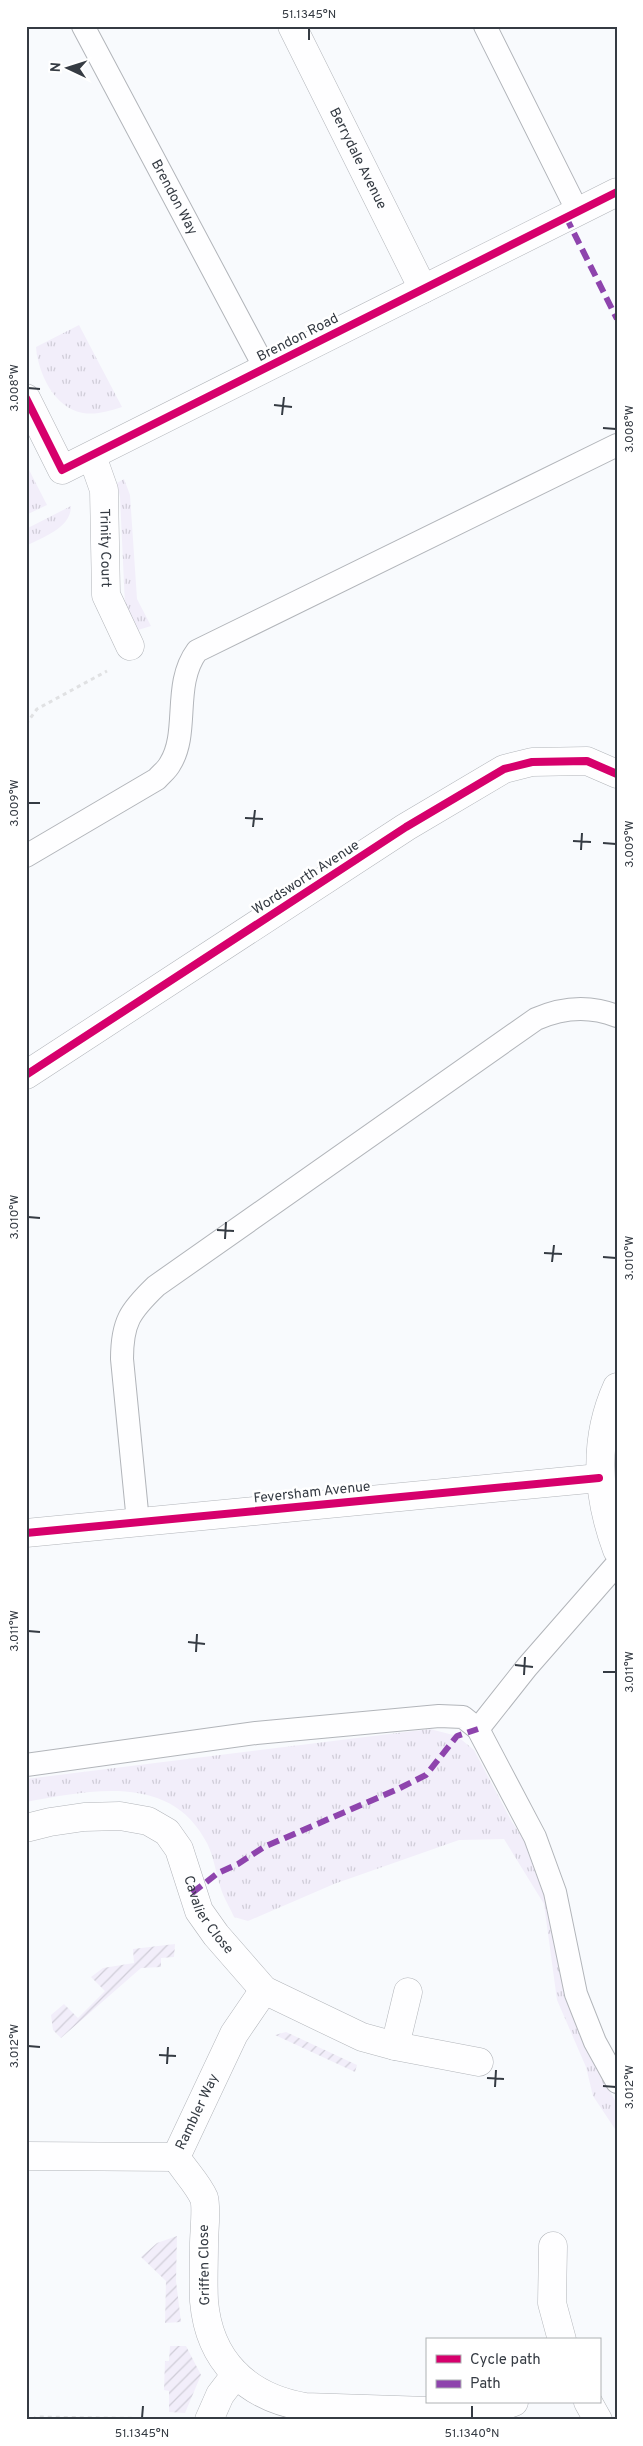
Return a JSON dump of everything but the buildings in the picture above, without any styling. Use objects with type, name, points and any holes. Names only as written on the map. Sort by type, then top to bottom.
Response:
[{"type":"street","name":"Berrydale Avenue","points":[[292,26],[424,289]]},
{"type":"street","name":"Brendon Road","points":[[26,398],[62,470],[617,192]]},
{"type":"street","name":"Trinity Court","points":[[92,456],[104,490],[106,595],[130,646]]},
{"type":"street","name":"Wordsworth Avenue","points":[[26,1075],[406,827],[504,769],[532,762],[587,761],[617,774]]},
{"type":"street","points":[[617,1387],[608,1407],[603,1430],[599,1478],[611,1534],[617,1550]]},
{"type":"street","name":"Feversham Avenue","points":[[26,1533],[599,1478]]},
{"type":"street","name":"Cavalier Close","points":[[26,1828],[84,1817],[120,1816],[148,1821],[167,1832],[179,1849],[199,1911],[216,1935],[264,1990],[362,2037],[395,2046],[479,2062]]},
{"type":"street","name":"Rambler Way","points":[[26,2156],[176,2157],[234,2034],[264,1990]]},
{"type":"street","points":[[395,2046],[408,1992]]},
{"type":"street","name":"Griffen Close","points":[[176,2157],[204,2199],[204,2301],[210,2332],[218,2353],[236,2374],[257,2392],[283,2403],[305,2407],[459,2412],[494,2409],[508,2404]]},
{"type":"street","points":[[553,2246],[552,2303],[561,2338]]},
{"type":"street","points":[[209,2420],[220,2395],[236,2374]]},
{"type":"street","points":[[589,2404],[598,2420]]},
{"type":"lane","name":"Brendon Way","points":[[83,26],[265,368]]},
{"type":"lane","points":[[485,26],[578,212]]},
{"type":"lane","points":[[26,856],[157,779],[170,764],[177,744],[188,663],[197,651],[617,445]]},
{"type":"lane","points":[[138,1522],[122,1359],[122,1340],[134,1306],[156,1286],[536,1019],[552,1012],[577,1008],[602,1010],[617,1016]]},
{"type":"lane","points":[[478,1729],[527,1667],[617,1564]]},
{"type":"lane","points":[[26,1765],[256,1733],[439,1716],[463,1717],[478,1729],[535,1837],[555,1892],[576,1994],[595,2042],[617,2082]]},
{"type":"path","points":[[26,724],[37,709],[133,657],[130,646]]},
{"type":"path","points":[[34,2420],[36,2417],[209,2420]]},
{"type":"green space","points":[[79,325],[122,407],[108,411],[83,413],[73,410],[64,404],[49,388],[40,368],[36,347]]},
{"type":"green space","points":[[26,464],[47,505],[26,515]]},
{"type":"green space","points":[[124,479],[130,495],[137,599],[151,626],[138,630],[125,605],[120,497],[117,483]]},
{"type":"green space","points":[[71,506],[70,514],[61,526],[26,546],[26,529]]},
{"type":"green space","points":[[430,1729],[457,1736],[474,1750],[512,1822],[525,1841],[551,1899],[599,2072],[617,2104],[617,2132],[593,2096],[586,2067],[557,2000],[544,1904],[504,1839],[459,1840],[334,1884],[248,1921],[234,1917],[222,1892],[212,1856],[204,1838],[188,1817],[169,1803],[148,1795],[99,1791],[26,1802],[26,1779]]},
{"type":"green space","points":[[175,1944],[174,1957],[161,1958],[161,1967],[141,1968],[61,2038],[53,2030],[51,2015],[64,2004],[78,2018],[105,1991],[91,1977],[103,1968],[134,1963],[133,1949]]},
{"type":"green space","points":[[286,2032],[357,2065],[355,2072],[275,2035]]},
{"type":"green space","points":[[177,2236],[176,2281],[181,2322],[165,2323],[166,2281],[141,2257],[157,2243]]},
{"type":"green space","points":[[170,2346],[186,2346],[201,2375],[185,2413],[169,2412],[169,2391],[164,2390],[165,2361],[169,2361]]},
{"type":"marked path","points":[[566,217],[617,319]]},
{"type":"marked path","points":[[192,1893],[218,1873],[238,1864],[264,1847],[426,1775],[457,1736],[478,1729]]},
{"type":"cycle path","points":[[26,398],[62,470],[617,192]]},
{"type":"cycle path","points":[[26,1075],[406,827],[504,769],[532,762],[587,761],[617,774]]},
{"type":"cycle path","points":[[26,1533],[599,1478]]}]
